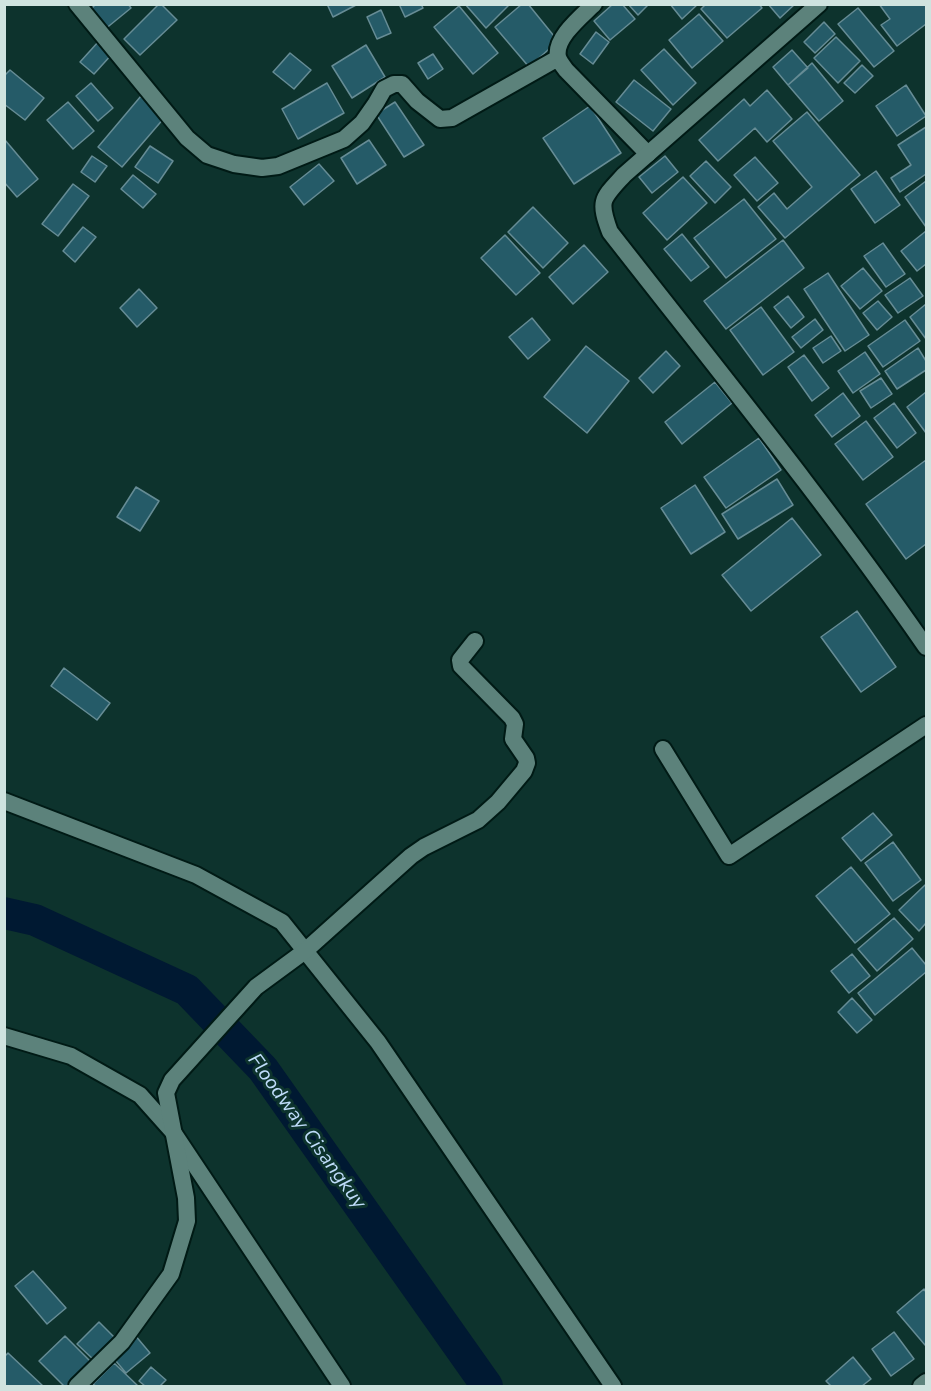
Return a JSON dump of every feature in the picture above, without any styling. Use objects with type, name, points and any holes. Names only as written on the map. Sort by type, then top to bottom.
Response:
[{"type":"street","points":[[77,4],[187,138],[207,155],[234,164],[262,168],[278,166],[344,139],[362,123],[384,89],[394,84],[402,84],[417,101],[440,118],[452,118],[558,58]]},
{"type":"street","points":[[594,4],[564,36],[558,47],[558,58],[566,70],[648,154]]},
{"type":"street","points":[[819,4],[624,175],[607,194],[603,202],[603,212],[610,232],[803,478],[861,554],[927,647]]},
{"type":"street","points":[[77,1386],[122,1342],[171,1274],[187,1221],[186,1198],[166,1093],[172,1080],[256,987],[305,951],[411,856],[478,820],[498,802],[524,771],[526,758],[513,739],[515,724],[512,718],[460,666],[460,660],[476,641]]},
{"type":"street","points":[[663,749],[729,856],[927,725]]},
{"type":"street","points":[[4,801],[196,875],[282,922],[378,1042],[613,1386]]},
{"type":"street","points":[[4,1036],[71,1056],[140,1095],[173,1132],[342,1386]]},
{"type":"street","points":[[921,1386],[927,1382]]},
{"type":"building","points":[[96,4],[128,4],[131,8],[104,30],[89,11]]},
{"type":"building","points":[[159,4],[177,20],[140,55],[124,39]]},
{"type":"building","points":[[327,4],[358,4],[333,17]]},
{"type":"building","points":[[399,4],[421,4],[423,8],[405,17]]},
{"type":"building","points":[[465,4],[510,4],[486,28]]},
{"type":"building","points":[[522,4],[528,4],[558,41],[529,67],[495,27]]},
{"type":"building","points":[[613,4],[622,4],[635,19],[610,40],[594,21]]},
{"type":"building","points":[[628,4],[649,4],[638,15]]},
{"type":"building","points":[[670,4],[698,4],[682,19]]},
{"type":"building","points":[[706,4],[759,4],[762,8],[727,38],[701,9]]},
{"type":"building","points":[[768,4],[795,4],[780,18]]},
{"type":"building","points":[[879,4],[926,4],[926,24],[897,46],[881,25],[890,19]]},
{"type":"building","points":[[459,6],[498,53],[473,74],[434,27]]},
{"type":"building","points":[[858,8],[894,51],[874,67],[838,24]]},
{"type":"building","points":[[381,10],[391,33],[377,39],[367,17]]},
{"type":"building","points":[[699,14],[723,41],[692,68],[669,40]]},
{"type":"building","points":[[824,22],[835,34],[815,53],[804,42]]},
{"type":"building","points":[[596,32],[609,42],[593,64],[580,54]]},
{"type":"building","points":[[836,37],[860,61],[838,83],[814,58]]},
{"type":"building","points":[[99,41],[113,53],[94,74],[80,62]]},
{"type":"building","points":[[366,45],[385,77],[352,98],[332,66]]},
{"type":"building","points":[[664,49],[696,83],[673,105],[641,70]]},
{"type":"building","points":[[792,50],[808,68],[788,85],[773,67]]},
{"type":"building","points":[[290,53],[311,70],[294,89],[273,72]]},
{"type":"building","points":[[433,54],[443,69],[428,79],[418,63]]},
{"type":"building","points":[[812,63],[843,101],[819,121],[788,85]]},
{"type":"building","points":[[862,65],[873,76],[855,93],[844,83]]},
{"type":"building","points":[[10,70],[44,98],[25,120],[4,104],[4,76]]},
{"type":"building","points":[[634,80],[671,109],[653,131],[616,102]]},
{"type":"building","points":[[91,83],[113,108],[98,121],[76,96]]},
{"type":"building","points":[[327,83],[344,113],[298,139],[282,109]]},
{"type":"building","points":[[906,85],[926,116],[897,136],[876,106]]},
{"type":"building","points":[[767,90],[792,119],[767,142],[755,128],[718,161],[699,140],[744,99],[750,106]]},
{"type":"building","points":[[141,96],[165,117],[122,167],[98,147]]},
{"type":"building","points":[[68,102],[94,131],[73,149],[47,120]]},
{"type":"building","points":[[395,102],[424,145],[404,157],[376,114]]},
{"type":"building","points":[[590,106],[621,153],[574,184],[543,138]]},
{"type":"building","points":[[807,112],[860,175],[785,238],[758,207],[774,193],[787,209],[812,187],[773,141]]},
{"type":"building","points":[[926,127],[926,174],[900,192],[891,178],[911,165],[898,145]]},
{"type":"building","points":[[5,140],[38,179],[17,197],[4,182]]},
{"type":"building","points":[[369,140],[386,165],[357,184],[341,158]]},
{"type":"building","points":[[150,146],[173,161],[158,183],[135,167]]},
{"type":"building","points":[[92,156],[107,166],[95,182],[81,172]]},
{"type":"building","points":[[665,156],[678,172],[652,193],[639,177]]},
{"type":"building","points":[[755,157],[778,183],[757,201],[734,175]]},
{"type":"building","points":[[706,161],[731,187],[715,203],[690,176]]},
{"type":"building","points":[[319,164],[334,181],[304,205],[290,187]]},
{"type":"building","points":[[876,171],[900,205],[875,223],[851,189]]},
{"type":"building","points":[[133,175],[156,194],[143,208],[121,189]]},
{"type":"building","points":[[683,177],[707,203],[667,240],[643,213]]},
{"type":"building","points":[[926,181],[926,227],[905,197]]},
{"type":"building","points":[[73,184],[89,196],[58,236],[42,224]]},
{"type":"building","points":[[744,199],[776,239],[726,278],[694,238]]},
{"type":"building","points":[[533,207],[568,243],[543,268],[508,232]]},
{"type":"building","points":[[83,227],[96,237],[75,262],[63,251]]},
{"type":"building","points":[[926,231],[926,264],[917,271],[901,251]]},
{"type":"building","points":[[682,234],[709,267],[691,281],[664,249]]},
{"type":"building","points":[[505,235],[540,273],[516,295],[481,258]]},
{"type":"building","points":[[783,240],[804,268],[726,329],[704,301]]},
{"type":"building","points":[[883,243],[905,274],[886,287],[864,256]]},
{"type":"building","points":[[584,245],[608,272],[573,304],[549,277]]},
{"type":"building","points":[[863,268],[882,291],[860,309],[841,286]]},
{"type":"building","points":[[828,273],[869,335],[845,351],[804,289]]},
{"type":"building","points":[[910,278],[923,296],[898,313],[885,295]]},
{"type":"building","points":[[139,289],[157,308],[137,327],[120,308]]},
{"type":"building","points":[[788,296],[804,317],[791,328],[774,307]]},
{"type":"building","points":[[878,301],[892,317],[877,330],[863,313]]},
{"type":"building","points":[[926,304],[926,339],[910,317]]},
{"type":"building","points":[[761,307],[794,352],[763,375],[730,330]]},
{"type":"building","points":[[532,318],[550,340],[528,359],[509,337]]},
{"type":"building","points":[[815,319],[823,330],[801,348],[792,337]]},
{"type":"building","points":[[905,320],[920,341],[883,367],[868,346]]},
{"type":"building","points":[[831,336],[841,351],[823,363],[813,348]]},
{"type":"building","points":[[586,346],[629,381],[587,433],[544,397]]},
{"type":"building","points":[[918,348],[926,361],[926,370],[897,389],[885,371]]},
{"type":"building","points":[[666,351],[680,366],[653,393],[639,378]]},
{"type":"building","points":[[865,352],[880,374],[853,393],[838,371]]},
{"type":"building","points":[[804,355],[829,388],[812,401],[788,367]]},
{"type":"building","points":[[881,378],[892,394],[871,408],[860,391]]},
{"type":"building","points":[[715,382],[732,403],[682,444],[665,422]]},
{"type":"building","points":[[926,392],[926,433],[907,407]]},
{"type":"building","points":[[843,393],[860,416],[832,437],[815,415]]},
{"type":"building","points":[[894,403],[916,433],[897,448],[874,418]]},
{"type":"building","points":[[866,421],[893,457],[863,480],[835,444]]},
{"type":"building","points":[[759,438],[781,470],[726,508],[704,477]]},
{"type":"building","points":[[926,460],[926,544],[906,559],[866,504]]},
{"type":"building","points":[[777,479],[793,505],[738,539],[722,514]]},
{"type":"building","points":[[695,485],[725,532],[691,554],[661,508]]},
{"type":"building","points":[[136,487],[159,501],[140,531],[117,517]]},
{"type":"building","points":[[792,518],[821,555],[751,611],[722,575]]},
{"type":"building","points":[[857,611],[896,667],[861,692],[821,637]]},
{"type":"building","points":[[64,668],[110,703],[97,720],[51,686]]},
{"type":"building","points":[[873,813],[892,835],[861,861],[842,838]]},
{"type":"building","points":[[893,842],[921,880],[893,901],[865,863]]},
{"type":"building","points":[[851,867],[890,914],[855,943],[816,896]]},
{"type":"building","points":[[925,885],[926,923],[919,931],[899,910]]},
{"type":"building","points":[[894,918],[913,939],[877,971],[858,949]]},
{"type":"building","points":[[912,948],[926,965],[926,972],[875,1015],[858,993]]},
{"type":"building","points":[[852,954],[870,976],[849,993],[831,971]]},
{"type":"building","points":[[852,998],[872,1020],[857,1033],[838,1012]]},
{"type":"building","points":[[33,1271],[66,1308],[47,1324],[15,1286]]},
{"type":"building","points":[[924,1289],[926,1292],[925,1345],[897,1312]]},
{"type":"building","points":[[99,1322],[116,1339],[95,1361],[77,1344]]},
{"type":"building","points":[[894,1332],[914,1359],[891,1376],[872,1349]]},
{"type":"building","points":[[134,1334],[150,1353],[126,1373],[110,1354]]},
{"type":"building","points":[[65,1336],[91,1362],[67,1386],[64,1386],[39,1361]]},
{"type":"building","points":[[8,1353],[43,1386],[4,1386],[4,1357]]},
{"type":"building","points":[[853,1357],[871,1379],[862,1386],[831,1386],[826,1381]]},
{"type":"building","points":[[114,1363],[138,1386],[96,1386],[93,1384]]},
{"type":"building","points":[[151,1367],[166,1380],[160,1386],[145,1386],[139,1381]]},
{"type":"waterway","name":"Floodway Cisangkuy","points":[[4,913],[35,920],[187,990],[263,1069],[487,1386]]}]
